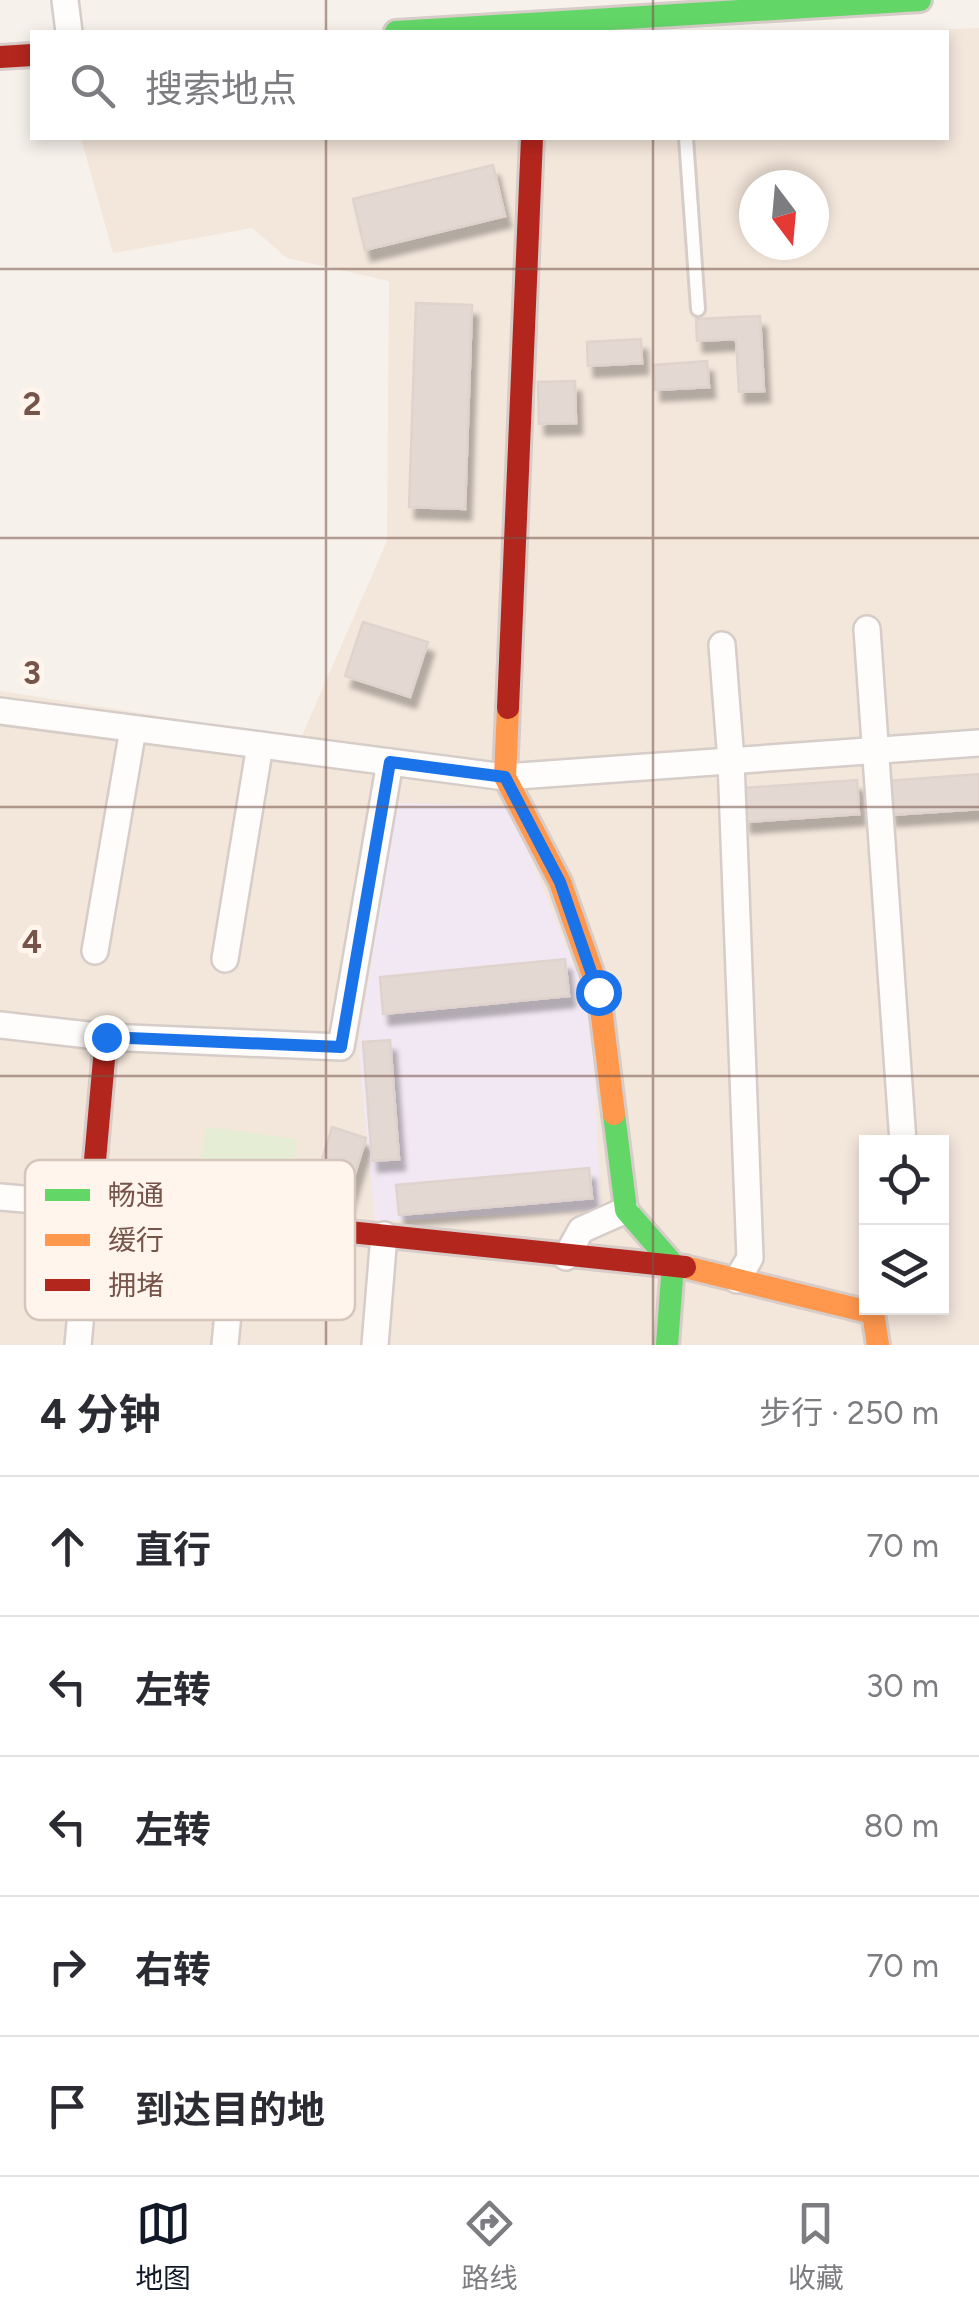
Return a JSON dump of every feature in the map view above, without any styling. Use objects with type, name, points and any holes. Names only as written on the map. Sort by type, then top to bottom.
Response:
[{"type":"street","points":[[65,0],[69,30]]},
{"type":"street","points":[[418,30],[537,19],[678,24],[920,0]]},
{"type":"street","points":[[0,57],[30,55]]},
{"type":"street","points":[[532,140],[505,777],[560,882],[598,992],[626,1210],[640,1220],[673,1264],[666,1345]]},
{"type":"street","points":[[867,629],[904,1135]]},
{"type":"street","points":[[722,645],[731,761],[750,1258],[737,1280]]},
{"type":"street","points":[[1,718],[134,729],[505,777],[979,744]]},
{"type":"street","points":[[95,951],[134,729]]},
{"type":"street","points":[[225,959],[260,745]]},
{"type":"street","points":[[0,1025],[106,1037],[341,1047],[390,762]]},
{"type":"street","points":[[95,1160],[106,1037]]},
{"type":"street","points":[[0,1197],[25,1199]]},
{"type":"street","points":[[566,1256],[581,1230],[626,1210]]},
{"type":"street","points":[[355,1233],[673,1264],[873,1312],[878,1345]]},
{"type":"street","points":[[375,1345],[384,1236]]},
{"type":"street","points":[[78,1345],[80,1320]]},
{"type":"street","points":[[225,1345],[227,1320]]},
{"type":"lane","points":[[686,140],[698,309]]},
{"type":"shaded area","points":[[979,28],[979,1345],[0,1345],[0,691],[301,738],[387,541],[389,281],[287,258],[252,228],[113,253],[82,140],[949,140],[949,30],[936,30]]},
{"type":"shaded area","points":[[397,803],[510,806],[591,1008],[601,1209],[375,1222],[358,1045]]},
{"type":"green space","points":[[206,1127],[297,1139],[294,1160],[201,1160]]},
{"type":"building","points":[[493,165],[505,216],[365,250],[353,199]]},
{"type":"building","points":[[416,303],[472,305],[465,509],[409,507]]},
{"type":"building","points":[[760,316],[764,391],[739,392],[736,339],[697,341],[696,319]]},
{"type":"building","points":[[641,339],[642,363],[588,366],[587,342]]},
{"type":"building","points":[[707,361],[709,387],[655,390],[654,365]]},
{"type":"building","points":[[575,381],[576,423],[539,424],[538,382]]},
{"type":"building","points":[[363,622],[428,642],[410,697],[345,676]]},
{"type":"building","points":[[979,774],[979,809],[890,815],[887,781]]},
{"type":"building","points":[[857,780],[859,814],[745,822],[743,788]]},
{"type":"building","points":[[565,959],[569,996],[383,1014],[380,977]]},
{"type":"building","points":[[390,1040],[399,1159],[372,1161],[363,1042]]},
{"type":"building","points":[[332,1127],[366,1138],[355,1174],[355,1160],[322,1160]]},
{"type":"building","points":[[589,1168],[592,1198],[399,1215],[396,1185]]},
{"type":"traffic: fast","points":[[429,30],[920,0]]},
{"type":"traffic: fast","points":[[614,1114],[626,1210],[673,1264],[667,1345]]},
{"type":"traffic: slow","points":[[508,708],[505,777],[560,882],[599,992],[614,1114]]},
{"type":"traffic: slow","points":[[685,1267],[873,1313],[878,1345]]},
{"type":"traffic: jam","points":[[0,57],[30,55]]},
{"type":"traffic: jam","points":[[508,708],[532,140]]},
{"type":"traffic: jam","points":[[95,1160],[106,1037]]},
{"type":"traffic: jam","points":[[355,1233],[685,1267]]},
{"type":"route","points":[[106,1037],[341,1047],[390,762],[505,777],[560,882],[598,992]]}]
